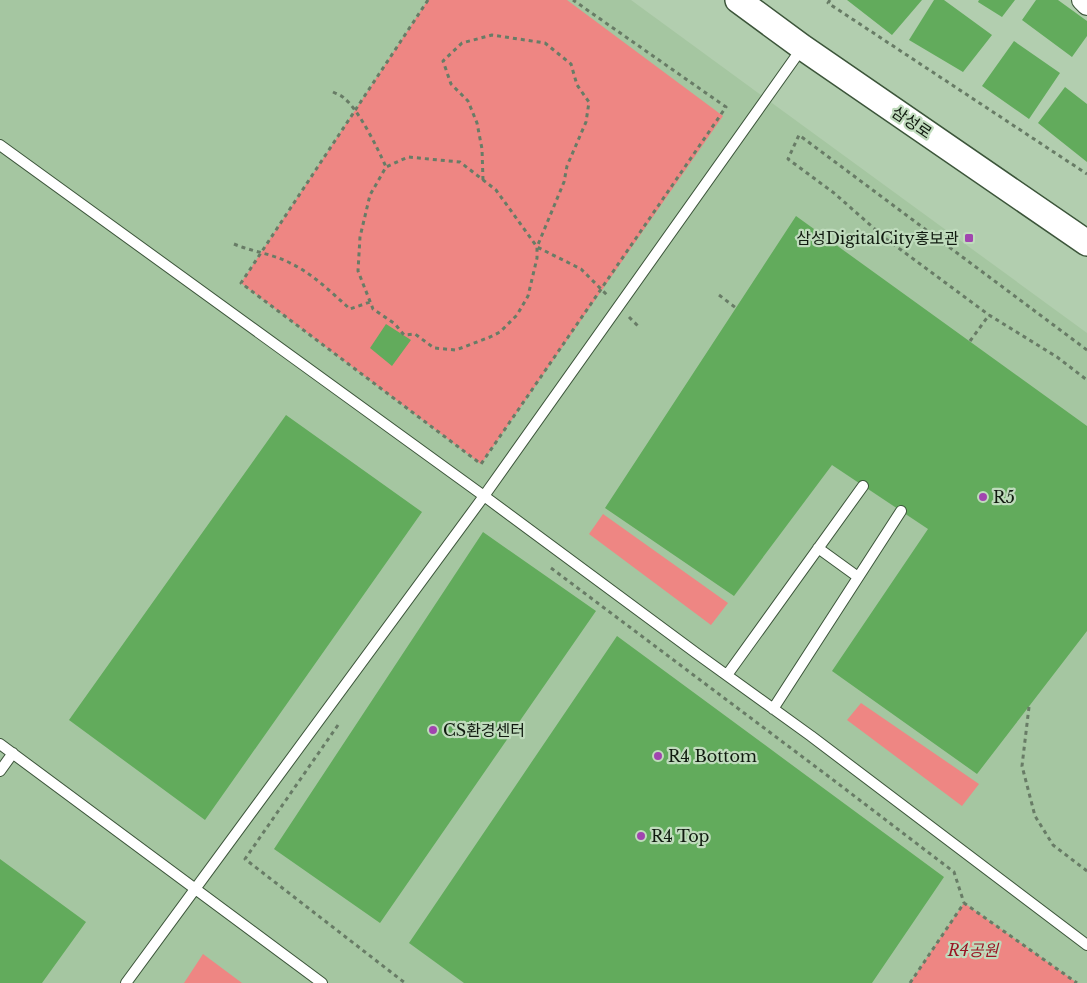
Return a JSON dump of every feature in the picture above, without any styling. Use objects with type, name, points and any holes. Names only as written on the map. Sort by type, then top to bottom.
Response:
[{"type":"street","name":"삼성로","points":[[738,0],[802,47],[1087,242]]},
{"type":"street","points":[[1082,0],[1087,5]]},
{"type":"lane","points":[[126,983],[484,496],[802,47]]},
{"type":"lane","points":[[0,145],[484,496],[773,709],[1087,945]]},
{"type":"lane","points":[[727,675],[863,486]]},
{"type":"lane","points":[[773,709],[901,511]]},
{"type":"lane","points":[[818,548],[858,577]]},
{"type":"lane","points":[[0,744],[322,983]]},
{"type":"lane","points":[[0,771],[13,753]]},
{"type":"path","points":[[428,0],[241,282],[481,464],[726,108],[572,0]]},
{"type":"path","points":[[823,0],[829,2],[1087,174]]},
{"type":"path","points":[[483,180],[482,150],[477,123],[468,101],[451,84],[443,61],[462,43],[492,35],[545,43],[571,64],[577,85],[589,102],[586,122],[567,166],[564,182],[537,246],[537,258],[528,296],[517,315],[500,332],[456,350],[434,348],[415,334],[404,335],[395,324],[373,309],[358,271],[359,245],[363,222],[370,195],[386,167],[408,157],[460,162],[483,180],[496,190],[537,246],[581,269],[639,328]]},
{"type":"path","points":[[333,92],[345,98],[355,111],[379,150],[386,167]]},
{"type":"path","points":[[1087,350],[799,135],[788,159],[834,193],[885,238],[989,316],[1057,357],[1087,380]]},
{"type":"path","points":[[234,244],[247,250],[261,252],[302,269],[350,309],[370,302]]},
{"type":"path","points":[[719,295],[736,308]]},
{"type":"path","points":[[970,341],[989,316]]},
{"type":"path","points":[[544,563],[954,872],[964,903],[1077,983]]},
{"type":"path","points":[[1029,707],[1022,766],[1035,816],[1053,845],[1087,871]]},
{"type":"path","points":[[341,721],[245,859],[405,983]]},
{"type":"path","points":[[910,983],[964,903]]},
{"type":"shaded area","points":[[0,0],[631,0],[1087,333],[1087,983],[0,983]]},
{"type":"green space","points":[[428,0],[567,0],[723,116],[481,464],[241,283]]},
{"type":"green space","points":[[603,514],[728,603],[711,625],[589,534]]},
{"type":"green space","points":[[861,703],[979,784],[962,806],[847,720]]},
{"type":"green space","name":"R4공원","points":[[964,903],[1077,983],[910,983]]},
{"type":"green space","points":[[203,954],[242,983],[184,983]]},
{"type":"building","points":[[847,0],[922,0],[892,35]]},
{"type":"building","points":[[934,0],[944,0],[992,35],[963,72],[909,40]]},
{"type":"building","points":[[979,0],[1015,0],[1002,17],[978,2]]},
{"type":"building","points":[[1036,0],[1058,0],[1087,21],[1087,36],[1072,57],[1022,20]]},
{"type":"building","points":[[1014,41],[1060,73],[1029,119],[982,86]]},
{"type":"building","points":[[1065,87],[1087,104],[1087,162],[1038,123]]},
{"type":"building","name":"R5","points":[[796,216],[1087,426],[1087,631],[977,774],[832,671],[928,529],[832,465],[734,596],[605,508]]},
{"type":"building","points":[[386,324],[411,340],[392,366],[370,348]]},
{"type":"building","points":[[286,415],[422,512],[205,820],[69,720]]},
{"type":"building","name":"CS환경센터","points":[[483,532],[596,611],[380,923],[274,849]]},
{"type":"building","name":"R4 Bottom","points":[[617,636],[944,877],[872,983],[464,983],[409,943]]},
{"type":"building","points":[[0,859],[86,922],[42,983],[0,983]]},
{"type":"place","name":"삼성DigitalCity홍보관","points":[[969,238]]},
{"type":"place","name":"R5","points":[[983,497]]},
{"type":"place","name":"CS환경센터","points":[[433,730]]},
{"type":"place","name":"R4 Bottom","points":[[658,756]]},
{"type":"place","name":"R4 Top","points":[[641,836]]}]
